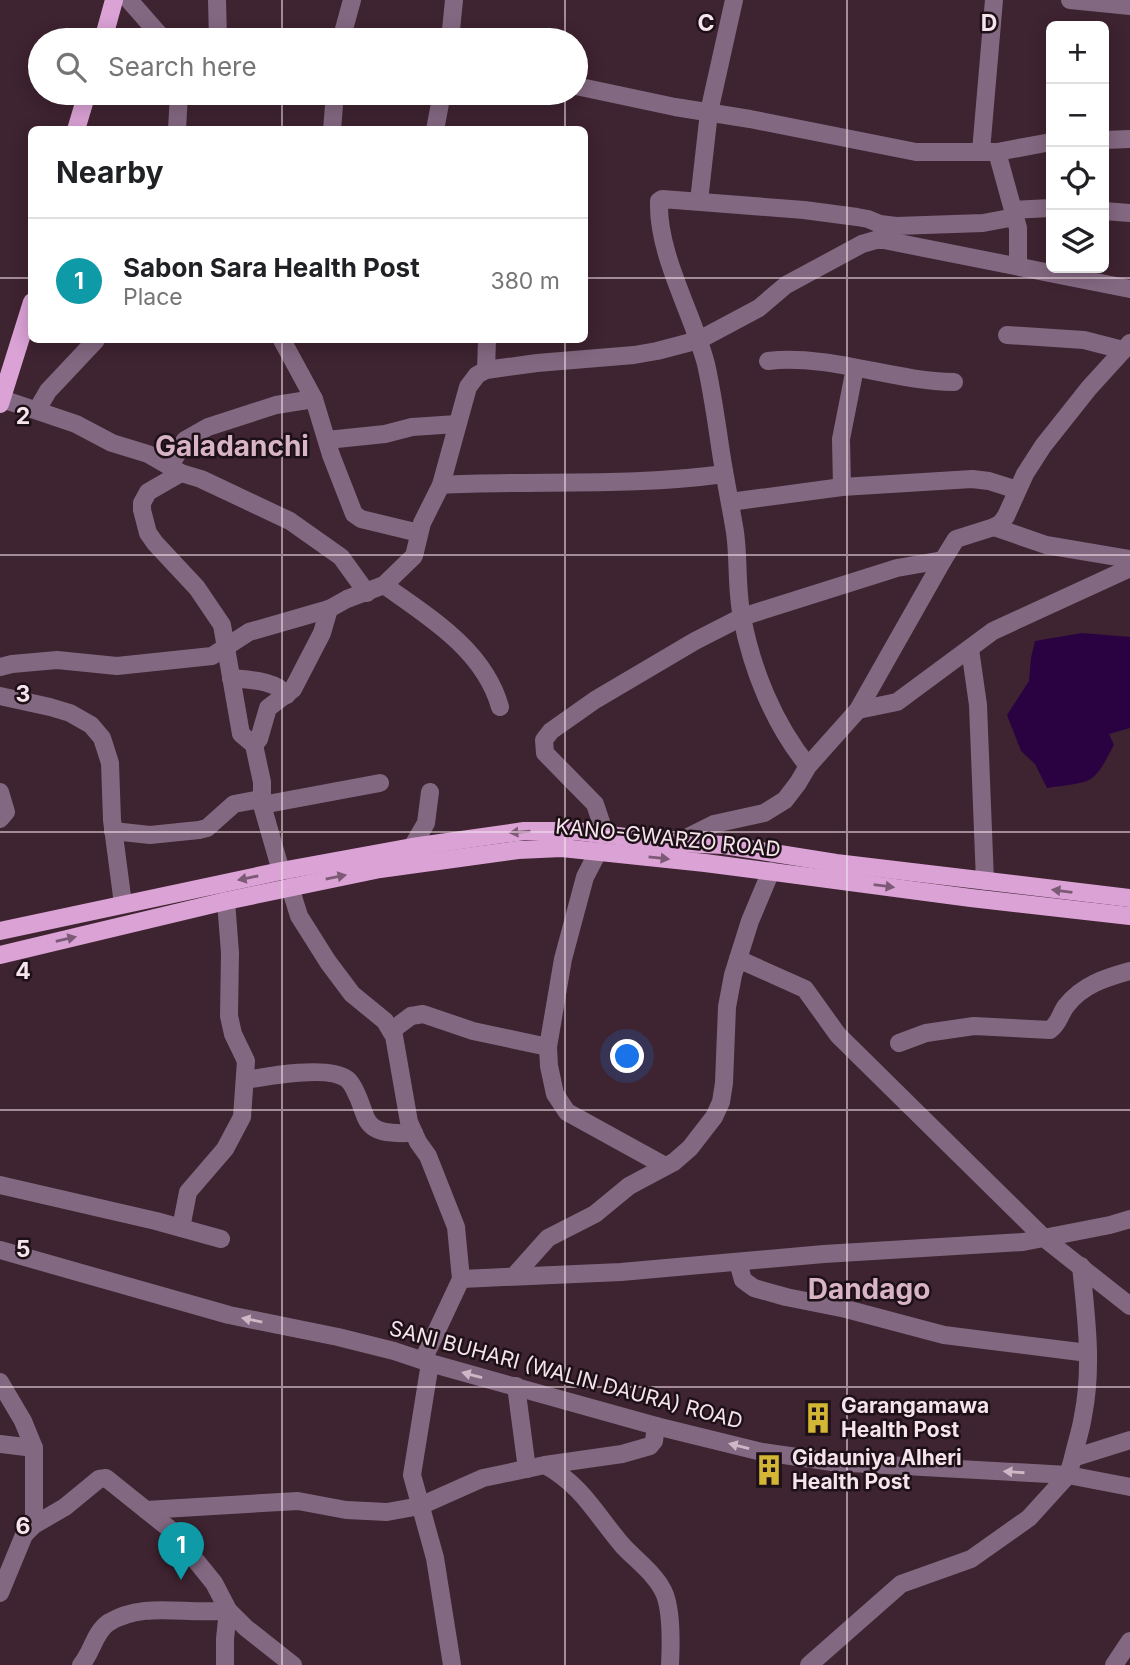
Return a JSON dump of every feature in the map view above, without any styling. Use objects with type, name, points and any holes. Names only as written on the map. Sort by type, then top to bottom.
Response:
[{"type":"main road","points":[[106,28],[114,0]]},
{"type":"main road","points":[[77,126],[83,105]]},
{"type":"main road","points":[[1,402],[5,377],[28,314]]},
{"type":"main road","name":"KANO-GWARZO ROAD","points":[[8,953],[226,901],[286,879],[412,847],[524,831],[575,831],[602,842],[738,869],[1130,916]]},
{"type":"main road","name":"KANO-GWARZO ROAD","points":[[5,930],[123,904],[286,879],[602,842],[707,844],[1130,898]]},
{"type":"main road","points":[[705,863],[707,844]]},
{"type":"main road","points":[[5,930],[8,953]]},
{"type":"street","points":[[129,0],[154,28]]},
{"type":"street","points":[[217,0],[218,28]]},
{"type":"street","points":[[344,28],[352,0]]},
{"type":"street","points":[[451,28],[454,0]]},
{"type":"street","points":[[699,201],[709,112],[734,0]]},
{"type":"street","points":[[994,0],[989,151],[1018,228],[1018,265]]},
{"type":"street","points":[[1070,0],[1130,6]]},
{"type":"street","points":[[588,88],[916,152],[989,151],[1046,143]]},
{"type":"street","points":[[177,126],[178,105]]},
{"type":"street","points":[[332,126],[334,105]]},
{"type":"street","points":[[436,126],[440,105]]},
{"type":"street","points":[[1109,140],[1130,139]]},
{"type":"street","points":[[808,766],[794,750],[766,696],[741,617],[738,562],[730,502],[710,387],[699,340],[675,276],[662,230],[659,204],[662,199],[804,210],[868,219],[879,232],[1018,265],[1032,271],[1130,289]]},
{"type":"street","points":[[0,667],[12,663],[57,660],[93,665],[135,665],[212,656],[249,632],[329,609],[366,593],[384,585],[414,556],[426,512],[441,485],[468,387],[477,375],[486,370],[527,364],[634,355],[699,340],[759,308],[786,285],[879,232],[983,223],[1014,213],[1046,209]]},
{"type":"street","points":[[1109,211],[1130,213]]},
{"type":"street","points":[[1007,335],[1127,347]]},
{"type":"street","points":[[37,410],[48,391],[93,343]]},
{"type":"street","points":[[284,343],[313,398],[354,514],[361,519],[419,533]]},
{"type":"street","points":[[486,370],[487,343]]},
{"type":"street","points":[[676,843],[714,824],[764,813],[792,792],[808,766],[859,710],[957,539],[994,527],[1006,516],[1017,490],[1043,446],[1089,388],[1127,347]]},
{"type":"street","points":[[768,361],[795,359],[833,362],[909,379],[954,382]]},
{"type":"street","points":[[842,487],[841,439],[855,368]]},
{"type":"street","points":[[313,398],[275,405],[208,427],[186,440],[176,469],[148,492],[142,503],[142,510],[148,533],[155,543],[197,588],[218,616],[226,635],[241,734],[254,745],[262,782],[262,802],[299,916],[352,994],[385,1021],[391,1031],[400,1060],[409,1122],[428,1156],[456,1227],[461,1279],[427,1362],[412,1475],[435,1558],[452,1665]]},
{"type":"street","points":[[1,402],[37,410],[86,428],[112,443],[148,454],[290,521],[341,557],[366,593]]},
{"type":"street","points":[[327,440],[385,434],[412,427],[457,424]]},
{"type":"street","points":[[441,485],[515,482],[644,483],[724,474]]},
{"type":"street","points":[[730,502],[842,487],[972,479],[1017,490]]},
{"type":"street","points":[[994,527],[1046,545],[1130,559]]},
{"type":"street","points":[[665,1166],[567,1112],[555,1094],[548,1066],[548,1047],[557,989],[585,877],[602,842],[595,804],[545,753],[543,747],[546,736],[595,700],[695,640],[741,617],[897,568],[943,560]]},
{"type":"street","points":[[859,710],[897,702],[1008,624],[1130,568]]},
{"type":"street","points":[[384,585],[461,643],[482,668],[500,706]]},
{"type":"street","points":[[254,745],[259,739],[268,708],[287,695],[314,649],[329,609]]},
{"type":"street","points":[[970,649],[978,705],[985,881]]},
{"type":"street","points":[[231,678],[274,686],[287,695]]},
{"type":"street","points":[[0,696],[62,710],[91,725],[102,738],[109,754],[113,831],[123,904]]},
{"type":"street","points":[[113,831],[150,835],[203,830],[234,804],[380,783]]},
{"type":"street","points":[[0,792],[6,812],[0,819]]},
{"type":"street","points":[[412,847],[426,823],[430,792]]},
{"type":"street","points":[[514,1276],[548,1238],[594,1214],[629,1186],[674,1162],[714,1117],[721,1102],[727,1007],[738,959],[750,921],[772,871]]},
{"type":"street","points":[[181,1228],[188,1192],[225,1149],[242,1117],[246,1061],[233,1034],[229,1016],[230,953],[226,901]]},
{"type":"street","points":[[738,959],[804,989],[838,1035],[1044,1238],[1130,1306]]},
{"type":"street","points":[[899,1044],[926,1033],[974,1026],[1050,1030],[1057,1025],[1065,1007],[1079,991],[1096,982],[1130,971]]},
{"type":"street","points":[[391,1031],[411,1016],[423,1014],[473,1031],[548,1047]]},
{"type":"street","points":[[246,1080],[286,1073],[324,1073],[345,1077],[354,1086],[367,1121],[378,1130],[387,1133],[414,1133]]},
{"type":"street","points":[[0,1185],[221,1239]]},
{"type":"street","points":[[461,1279],[608,1273],[1023,1242],[1130,1219]]},
{"type":"street","name":"SANI BUHARI (WALIN DAURA) ROAD","points":[[0,1250],[229,1315],[338,1337],[656,1426],[762,1452],[832,1462],[1070,1467],[1130,1487]]},
{"type":"street","points":[[738,1262],[743,1280],[754,1288],[786,1297],[846,1309],[944,1335],[1088,1353]]},
{"type":"street","points":[[809,1665],[901,1584],[971,1559],[1029,1518],[1070,1467],[1084,1415],[1088,1353],[1081,1266]]},
{"type":"street","points":[[0,1382],[5,1403],[23,1421],[34,1448],[34,1525]]},
{"type":"street","points":[[516,1386],[527,1469]]},
{"type":"street","points":[[146,1510],[298,1501],[346,1510],[387,1512],[420,1506],[482,1478],[545,1465],[622,1454],[650,1446],[656,1426]]},
{"type":"street","points":[[1070,1467],[1130,1440]]},
{"type":"street","points":[[0,1444],[34,1448]]},
{"type":"street","points":[[545,1465],[559,1472],[587,1497],[612,1533],[658,1583],[665,1596],[671,1641],[670,1665]]},
{"type":"street","points":[[0,1593],[24,1535],[99,1479],[111,1481],[171,1530],[214,1583],[228,1610],[274,1657],[293,1665]]},
{"type":"street","points":[[81,1665],[100,1632],[108,1624],[121,1618],[158,1608],[212,1612],[228,1610]]},
{"type":"street","points":[[225,1665],[228,1610]]},
{"type":"street","points":[[1114,1665],[1130,1641]]},
{"type":"shaded area","points":[[1082,633],[1130,637],[1130,728],[1109,734],[1114,745],[1101,768],[1090,780],[1047,788],[1035,764],[1021,751],[1007,715],[1029,681],[1035,641]]},
{"type":"place","name":"Garangamawa Health Post","points":[[818,1418]]},
{"type":"place","name":"Gidauniya Alheri Health Post","points":[[769,1470]]},
{"type":"place","name":"Sabon Sara Health Post","points":[[181,1580]]},
{"type":"district","name":"Galadanchi","points":[[232,446]]},
{"type":"district","name":"Dandago","points":[[869,1289]]}]
